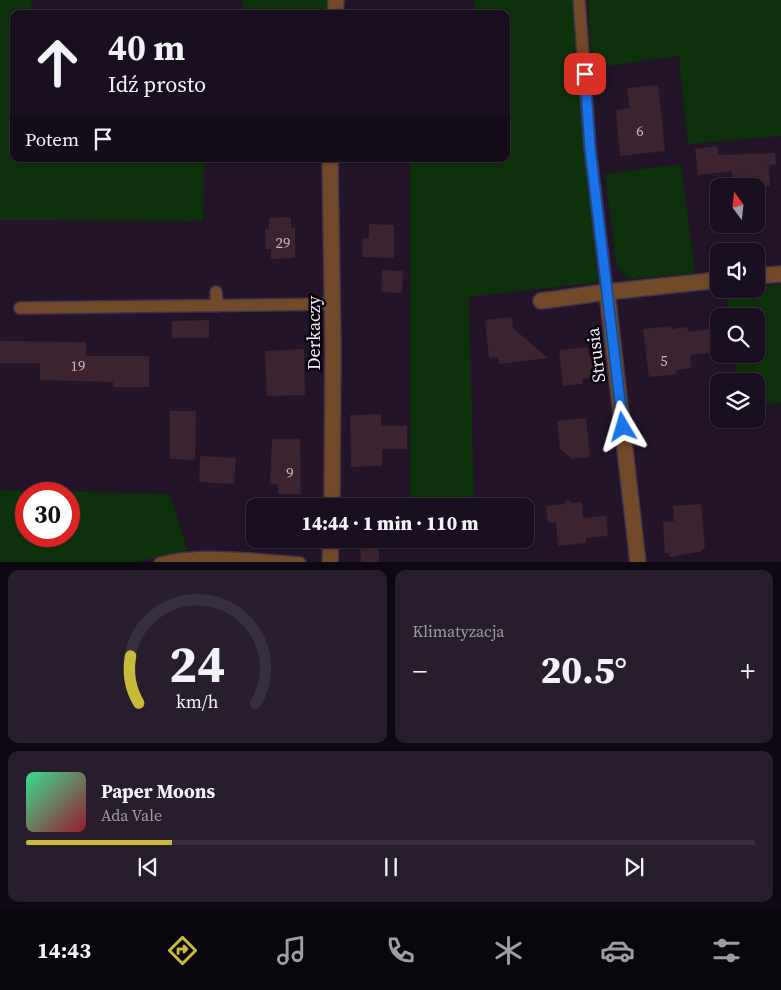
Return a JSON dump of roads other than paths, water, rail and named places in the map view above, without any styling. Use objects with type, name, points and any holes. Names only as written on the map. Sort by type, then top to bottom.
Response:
[{"type":"street","name":"Derkaczy","points":[[330,162],[332,498]]},
{"type":"street","points":[[765,275],[781,274]]},
{"type":"street","points":[[541,301],[710,281]]},
{"type":"street","name":"Strusia","points":[[607,292],[638,562]]},
{"type":"street","points":[[330,562],[331,548]]},
{"type":"lane","points":[[579,0],[590,148],[607,292]]},
{"type":"lane","points":[[216,292],[217,306]]},
{"type":"lane","points":[[20,308],[332,304]]},
{"type":"lane","points":[[160,562],[176,558],[198,557],[300,562]]}]
